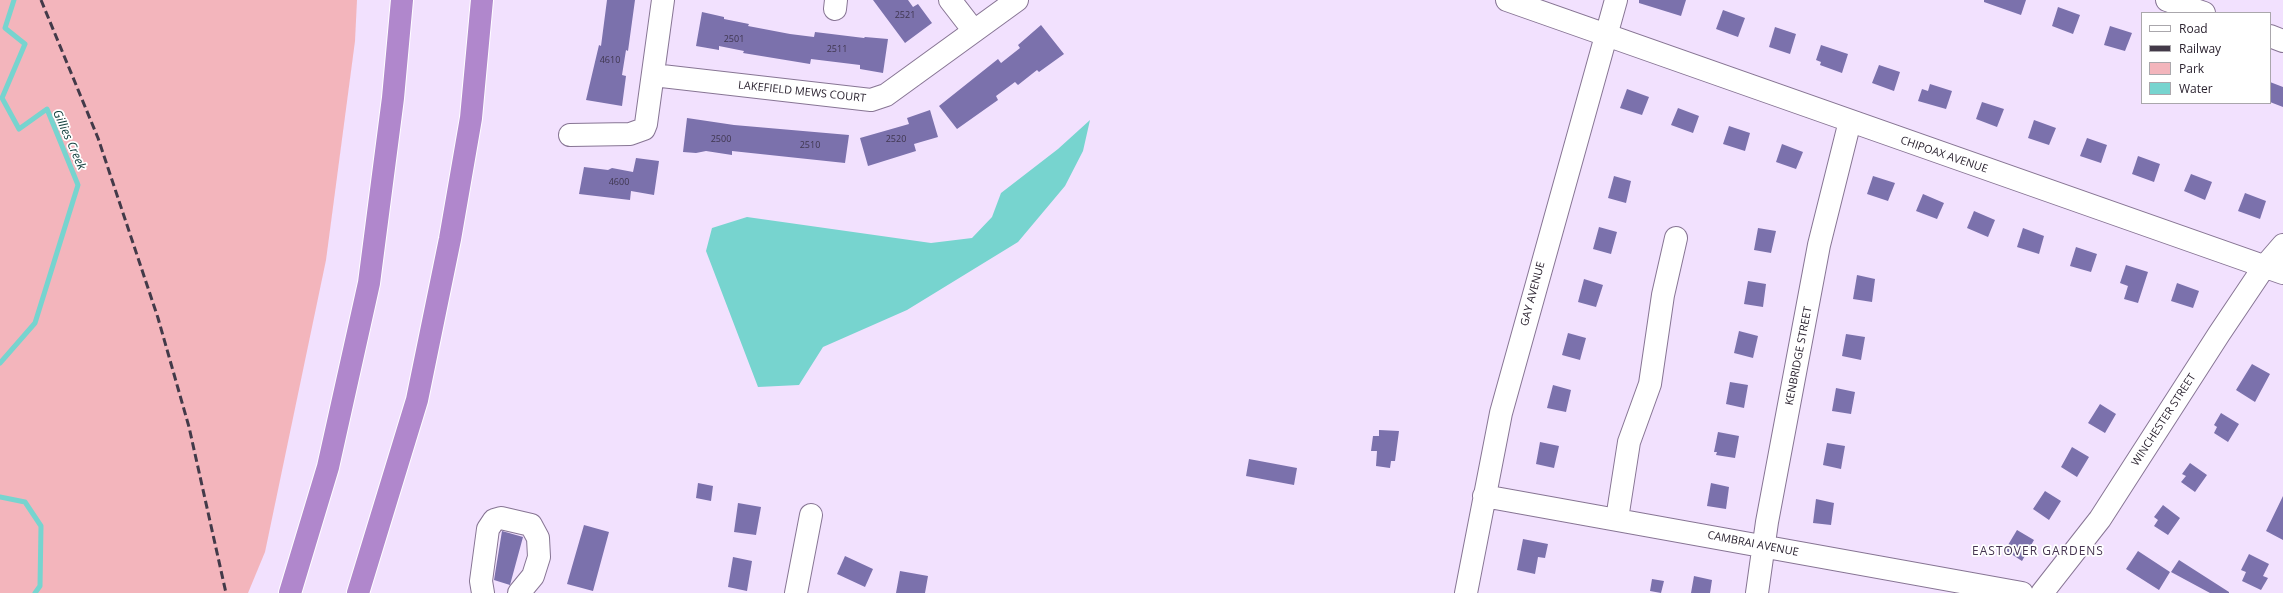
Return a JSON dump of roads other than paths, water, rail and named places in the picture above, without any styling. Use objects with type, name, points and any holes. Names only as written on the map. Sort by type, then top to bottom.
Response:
[{"type":"highway","points":[[290,593],[328,467],[369,283],[393,98],[402,0]]},
{"type":"highway","points":[[358,593],[419,392],[450,239],[471,118],[482,0]]},
{"type":"street","points":[[570,135],[630,134],[644,129],[646,124],[663,0]]},
{"type":"street","points":[[950,0],[974,31]]},
{"type":"street","name":"LAKEFIELD MEWS COURT","points":[[653,75],[871,100],[886,95],[1017,0]]},
{"type":"street","name":"CHIPOAX AVENUE","points":[[1507,0],[2274,270]]},
{"type":"street","name":"GAY AVENUE","points":[[1466,593],[1484,496],[1513,366],[1616,0]]},
{"type":"street","points":[[2167,0],[2201,12]]},
{"type":"street","points":[[2271,36],[2283,41]]},
{"type":"street","name":"KENBRIDGE STREET","points":[[1757,593],[1764,546],[1819,245],[1833,181],[1850,121]]},
{"type":"street","points":[[1617,519],[1629,442],[1650,384],[1663,295],[1676,238]]},
{"type":"street","name":"WINCHESTER STREET","points":[[2042,593],[2100,519],[2274,270],[2283,245]]},
{"type":"street","name":"CAMBRAI AVENUE","points":[[1484,496],[2022,593]]},
{"type":"street","points":[[796,593],[811,515]]},
{"type":"street","points":[[484,593],[481,581],[488,529],[494,520],[501,518],[531,525],[538,538],[539,557],[533,576],[519,593]]},
{"type":"water","points":[[1090,120],[1083,151],[1065,186],[1018,242],[907,310],[823,347],[799,385],[758,387],[706,251],[712,228],[747,217],[931,243],[972,238],[992,217],[1001,193],[1058,149]]},
{"type":"waterway","name":"Gillies Creek","points":[[0,363],[35,323],[78,185],[47,109],[19,129],[2,98],[25,44],[5,28],[14,0]]},
{"type":"waterway","name":"Gillies Creek","points":[[0,497],[25,502],[41,526],[40,586],[35,593]]},
{"type":"railway","points":[[41,0],[98,138],[158,318],[189,427],[226,593]]},
{"type":"district","name":"EASTOVER GARDENS","points":[[2038,552]]}]
